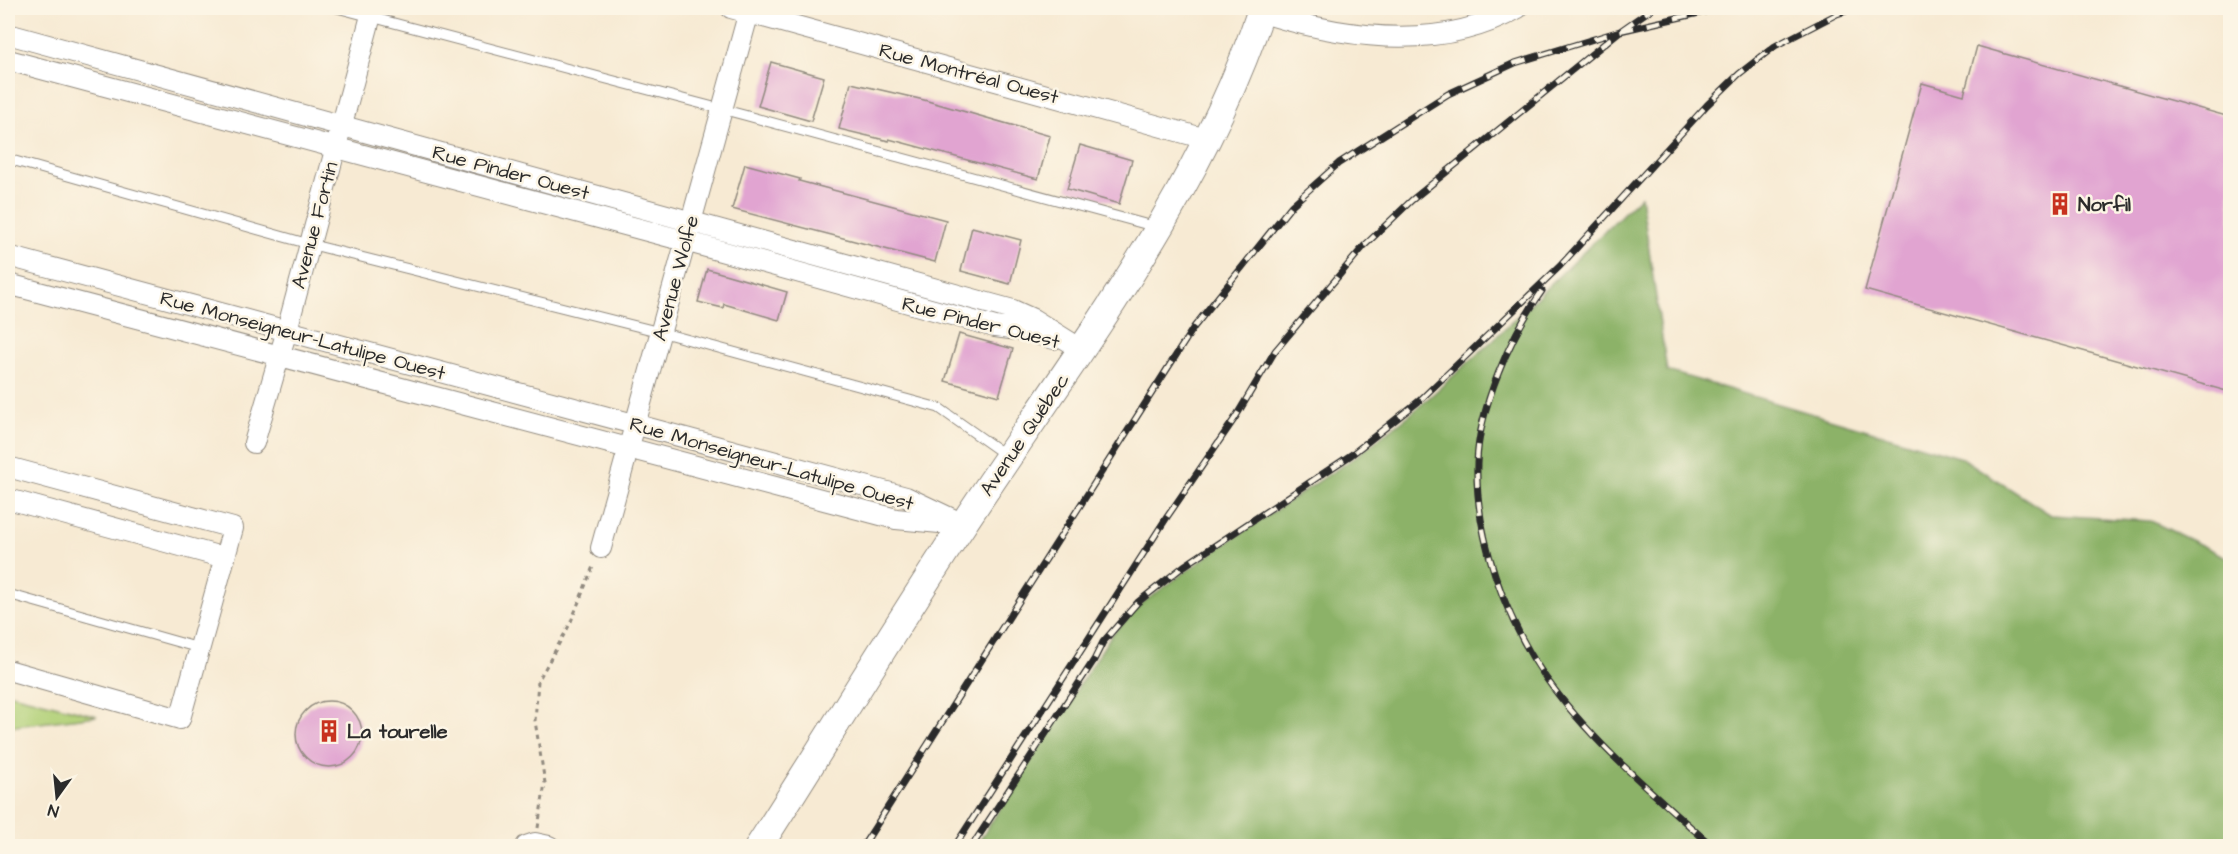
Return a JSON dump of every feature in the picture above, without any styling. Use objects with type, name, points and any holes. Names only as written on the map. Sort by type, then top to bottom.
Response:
[{"type":"main road","name":"Avenue Québec","points":[[759,846],[963,524],[1159,228],[1206,139],[1246,53],[1261,10]]},
{"type":"street","points":[[1261,10],[1283,19],[1345,32],[1417,38],[1481,24],[1502,17],[1518,8]]},
{"type":"street","name":"Avenue Wolfe","points":[[601,548],[722,109],[743,9]]},
{"type":"street","name":"Rue Montréal Ouest","points":[[743,9],[1206,139]]},
{"type":"street","name":"Avenue Fortin","points":[[254,443],[287,330],[372,12]]},
{"type":"street","name":"Rue Pinder Ouest","points":[[8,34],[1013,310],[1033,319],[1081,349]]},
{"type":"street","name":"Rue Pinder Ouest","points":[[8,60],[685,241],[995,327],[1038,334],[1081,349]]},
{"type":"street","name":"Rue Monseigneur-Latulipe Ouest","points":[[8,256],[906,497],[963,524]]},
{"type":"street","name":"Rue Monseigneur-Latulipe Ouest","points":[[8,284],[280,354],[896,519],[963,524]]},
{"type":"street","points":[[8,467],[233,528],[180,719],[8,670]]},
{"type":"street","points":[[8,499],[225,558]]},
{"type":"lane","points":[[337,8],[372,12],[1159,228]]},
{"type":"lane","points":[[8,159],[309,244],[660,332],[939,408],[1009,457]]},
{"type":"lane","points":[[8,594],[199,648]]},
{"type":"path","points":[[537,845],[545,783],[535,721],[538,681],[570,624],[601,548]]},
{"type":"green space","points":[[1641,196],[1667,371],[1962,458],[2051,515],[2151,521],[2230,559],[2230,846],[976,846],[1112,634],[1142,603],[1216,550],[1355,457],[1412,413],[1492,341]]},
{"type":"green space","points":[[8,693],[97,716],[8,727]]},
{"type":"building","name":"Norfil","points":[[1977,46],[2230,117],[2230,392],[1865,290],[1922,83],[1964,95]]},
{"type":"building","points":[[771,62],[824,77],[811,121],[758,106]]},
{"type":"building","points":[[851,83],[924,100],[1050,136],[1038,179],[889,139],[889,141],[839,129]]},
{"type":"building","points":[[1080,145],[1132,160],[1119,204],[1067,189]]},
{"type":"building","points":[[745,164],[800,179],[799,181],[946,220],[935,262],[732,209]]},
{"type":"building","points":[[972,227],[1021,240],[1010,284],[961,271]]},
{"type":"building","points":[[707,269],[787,292],[779,320],[724,304],[723,308],[698,302]]},
{"type":"building","points":[[959,334],[1013,349],[999,396],[945,381]]},
{"type":"building","name":"La tourelle","points":[[329,701],[342,703],[352,711],[360,721],[362,734],[360,747],[352,757],[342,765],[329,767],[316,765],[306,757],[298,747],[296,734],[298,721],[306,711],[316,703]]},
{"type":"railway","points":[[955,846],[1167,517],[1235,418],[1275,351],[1364,246],[1412,200],[1620,31],[1653,8]]},
{"type":"railway","points":[[863,846],[1194,327],[1292,205],[1339,163],[1448,94],[1515,63],[1620,31],[1721,8]]},
{"type":"railway","points":[[972,846],[1094,660],[1103,642],[1138,602],[1184,566],[1351,455],[1419,401],[1560,266],[1707,105],[1739,74],[1775,46],[1837,14],[1855,8]]},
{"type":"railway","points":[[1542,291],[1519,329],[1498,373],[1483,420],[1479,443],[1477,464],[1481,520],[1495,576],[1531,655],[1564,701],[1603,746],[1712,846]]},
{"type":"place","name":"Norfil","points":[[2060,204]]},
{"type":"place","name":"La tourelle","points":[[329,731]]}]
